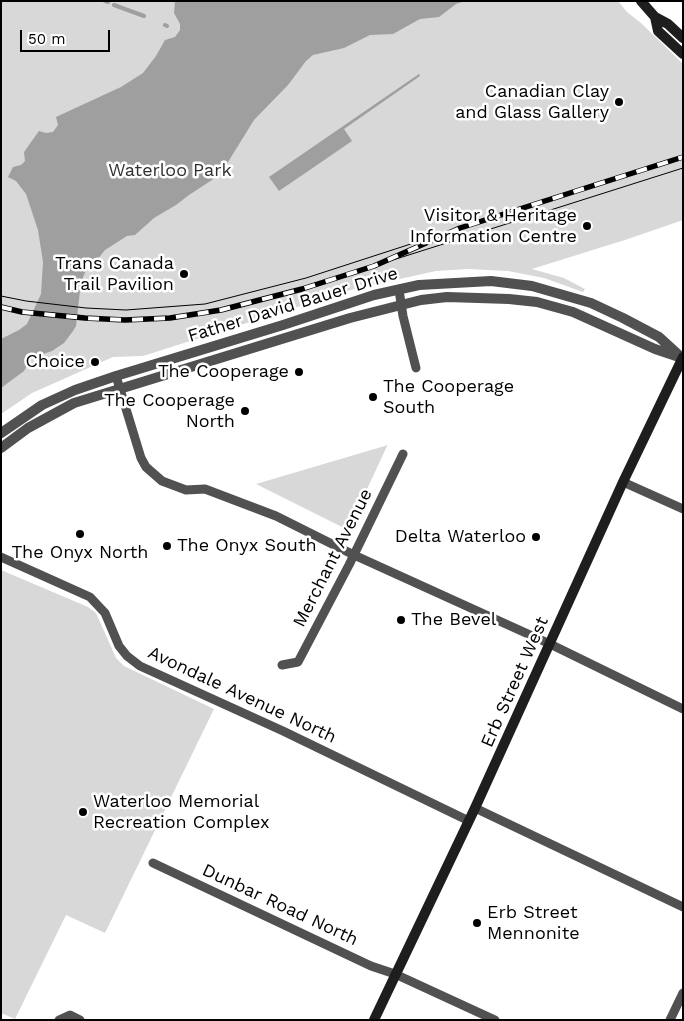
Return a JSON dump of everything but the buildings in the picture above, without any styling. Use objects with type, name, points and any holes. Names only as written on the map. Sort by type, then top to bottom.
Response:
[{"type":"main road","points":[[644,2],[654,17],[658,31],[683,54]]},
{"type":"main road","points":[[654,17],[668,24],[683,38]]},
{"type":"main road","name":"Erb Street West","points":[[374,1020],[476,808],[623,482],[682,358]]},
{"type":"street","name":"Father David Bauer Drive","points":[[1,433],[42,405],[75,390],[283,326],[374,295],[419,285],[491,281],[532,286],[591,303],[615,314],[659,337],[682,358]]},
{"type":"street","points":[[399,290],[416,368]]},
{"type":"street","name":"Father David Bauer Drive","points":[[1,448],[28,428],[66,407],[119,388],[350,318],[401,304],[447,297],[537,302],[573,312],[655,349],[682,358]]},
{"type":"street","points":[[116,376],[141,458],[146,467],[162,481],[186,490],[206,489],[276,516],[354,555],[550,644],[683,709]]},
{"type":"street","name":"Merchant Avenue","points":[[282,665],[298,662],[354,555],[403,454]]},
{"type":"street","points":[[623,482],[683,509]]},
{"type":"street","name":"Avondale Avenue North","points":[[1,557],[90,596],[105,613],[119,646],[127,656],[140,666],[283,730],[469,821]]},
{"type":"street","points":[[476,808],[683,907]]},
{"type":"street","name":"Dunbar Road North","points":[[153,863],[371,966],[396,974],[495,1020]]},
{"type":"street","points":[[670,1020],[683,993]]},
{"type":"street","points":[[60,1019],[70,1015],[80,1020]]},
{"type":"green space","name":"Waterloo Park","points":[[1,1],[618,1],[627,12],[683,64],[683,220],[532,269],[564,278],[585,289],[583,292],[544,278],[508,271],[468,269],[436,271],[354,289],[143,356],[113,357],[32,393],[1,414]]},
{"type":"green space","points":[[387,445],[348,530],[256,484]]},
{"type":"green space","name":"Waterloo Memorial Recreation Complex","points":[[1,570],[88,607],[96,613],[116,658],[124,666],[214,709],[105,933],[66,915],[15,1019],[1,1013]]},
{"type":"shaded area","points":[[175,1],[465,1],[456,4],[439,17],[420,19],[393,34],[370,35],[344,48],[313,55],[306,61],[288,85],[254,120],[228,162],[212,180],[154,218],[135,235],[127,236],[105,250],[87,268],[81,282],[76,326],[73,331],[64,343],[52,351],[31,358],[24,371],[1,388],[1,339],[27,324],[41,294],[43,262],[38,230],[26,194],[16,181],[8,177],[13,167],[21,165],[25,161],[24,152],[39,131],[53,132],[58,125],[56,117],[121,87],[143,73],[165,40],[175,37],[180,30],[180,24],[174,13]]},
{"type":"shaded area","points":[[419,74],[420,76],[344,129],[352,141],[279,191],[269,177]]},
{"type":"waterway","points":[[114,5],[144,16]]},
{"type":"tram line","points":[[374,266],[683,168]]},
{"type":"tram line","points":[[1,296],[86,308],[126,310],[205,304],[306,278],[460,228]]},
{"type":"railway","points":[[1,307],[22,312],[125,320],[170,318],[221,310],[302,289],[374,266],[460,228],[683,157]]},
{"type":"place","name":"Canadian Clay and Glass Gallery","points":[[619,102]]},
{"type":"place","name":"Visitor & Heritage Information Centre","points":[[587,226]]},
{"type":"place","name":"Trans Canada Trail Pavilion","points":[[184,274]]},
{"type":"place","name":"Choice","points":[[95,362]]},
{"type":"place","name":"The Cooperage","points":[[299,372]]},
{"type":"place","name":"The Cooperage South","points":[[373,397]]},
{"type":"place","name":"The Cooperage North","points":[[245,411]]},
{"type":"place","name":"The Onyx North","points":[[80,534]]},
{"type":"place","name":"Delta Waterloo","points":[[536,537]]},
{"type":"place","name":"The Onyx South","points":[[167,546]]},
{"type":"place","name":"The Bevel","points":[[401,620]]},
{"type":"place","name":"Waterloo Memorial Recreation Complex","points":[[83,812]]},
{"type":"place","name":"Erb Street Mennonite","points":[[477,923]]}]
